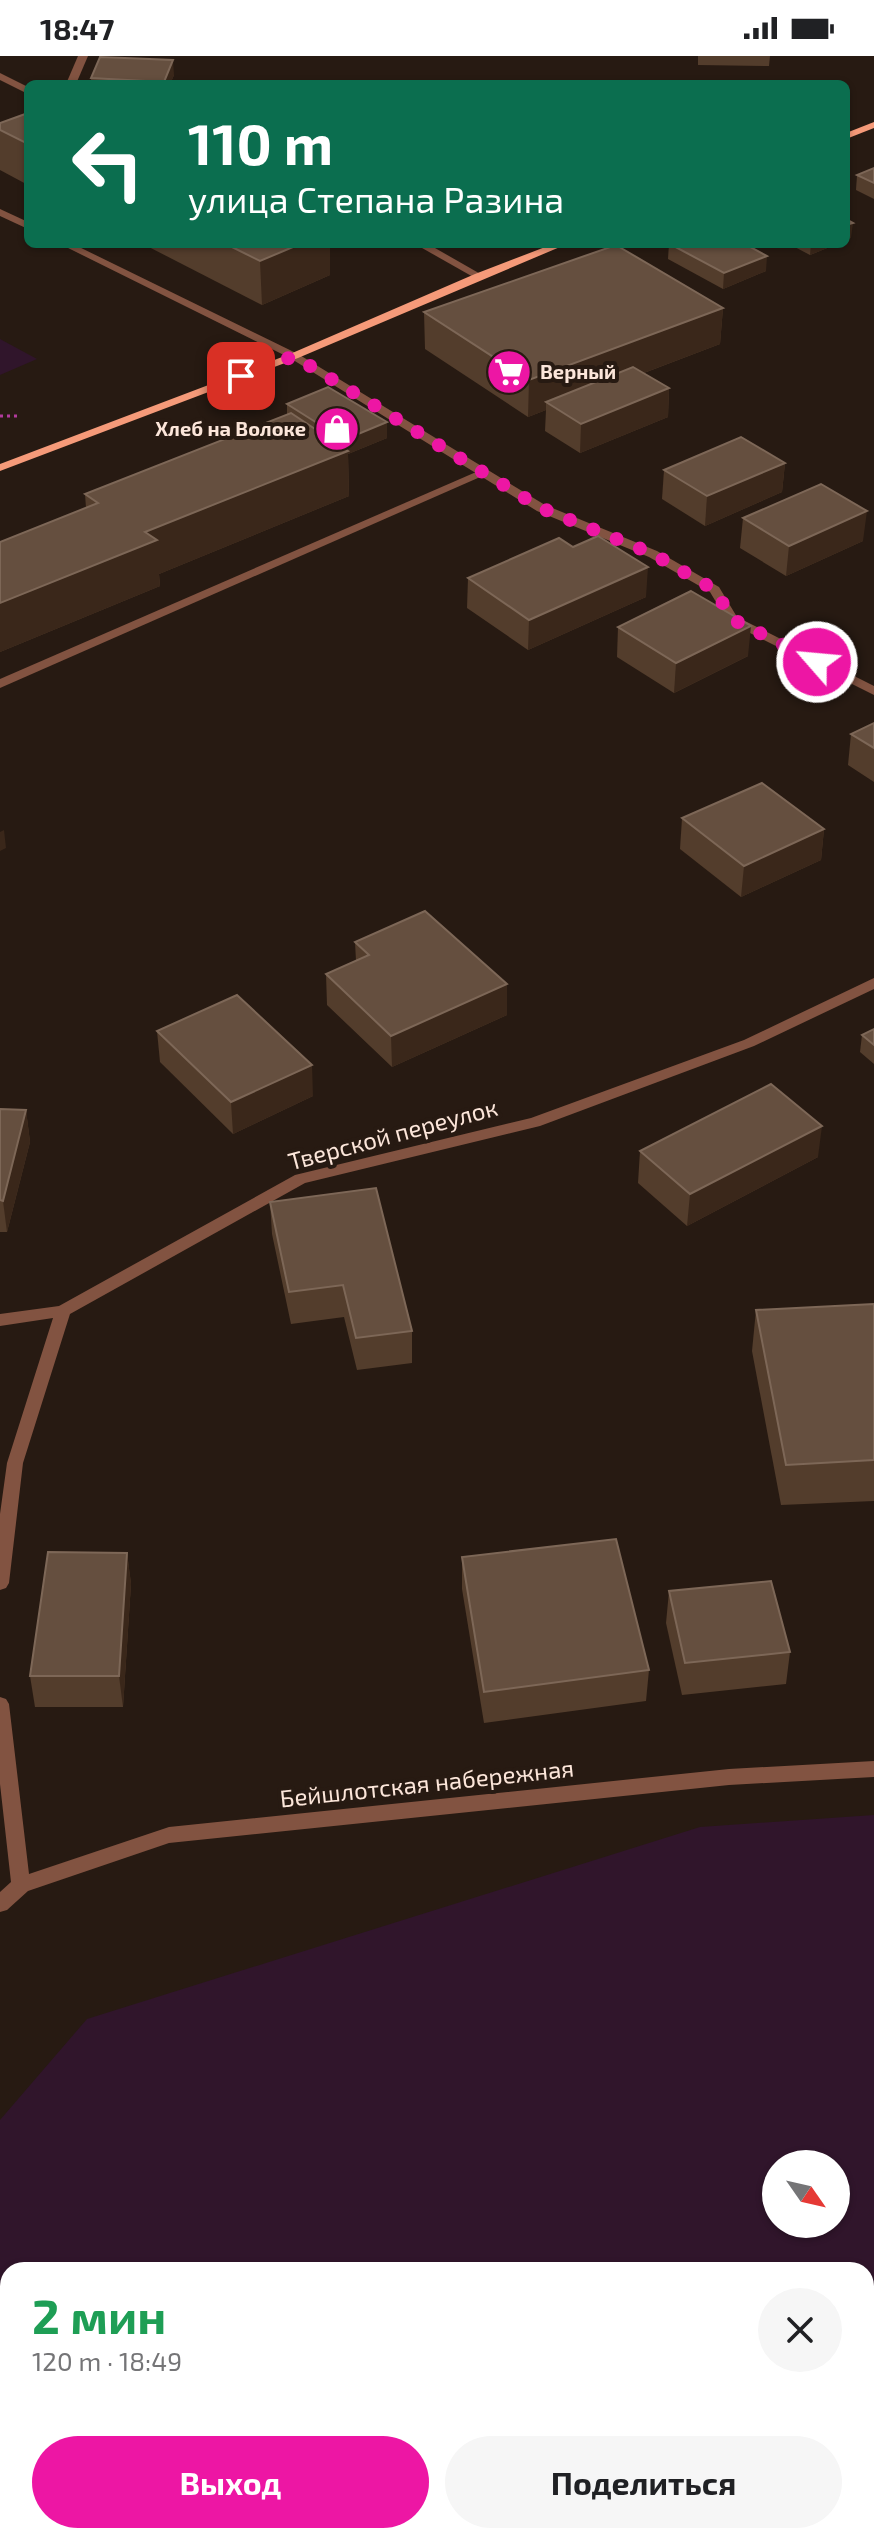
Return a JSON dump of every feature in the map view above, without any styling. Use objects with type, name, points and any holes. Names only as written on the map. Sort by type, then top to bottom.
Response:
[{"type":"street","points":[[73,80],[83,56]]},
{"type":"street","points":[[0,76],[24,89]]},
{"type":"street","points":[[850,134],[874,125]]},
{"type":"street","points":[[0,212],[24,224]]},
{"type":"street","points":[[73,248],[294,356],[541,508],[653,554],[715,590],[732,619],[874,691]]},
{"type":"street","points":[[427,248],[479,276]]},
{"type":"street","points":[[0,468],[294,356],[552,248]]},
{"type":"street","points":[[0,684],[483,472]]},
{"type":"street","name":"Тверской переулок","points":[[63,1311],[300,1179],[535,1122],[749,1043],[874,983]]},
{"type":"street","points":[[0,1320],[63,1311],[15,1463],[0,1583]]},
{"type":"street","points":[[0,1704],[21,1885]]},
{"type":"street","name":"Бейшлотская набережная","points":[[0,1904],[21,1885],[169,1835],[729,1777],[874,1769]]},
{"type":"shaded area","points":[[0,339],[37,359],[0,375]]},
{"type":"shaded area","points":[[874,1815],[874,2262],[0,2262],[0,2120],[87,2019],[700,1827]]},
{"type":"building","points":[[100,57],[173,60],[165,80],[91,78]]},
{"type":"building","points":[[24,114],[24,142],[0,130],[0,123]]},
{"type":"building","points":[[874,168],[874,183],[857,175]]},
{"type":"building","points":[[234,248],[291,248],[260,261]]},
{"type":"building","points":[[607,248],[621,248],[723,308],[529,380],[424,312]]},
{"type":"building","points":[[677,248],[752,248],[767,256],[724,273]]},
{"type":"building","points":[[633,367],[669,388],[581,424],[546,402]]},
{"type":"building","points":[[328,387],[387,422],[344,440],[287,404]]},
{"type":"building","points":[[291,413],[348,451],[145,532],[157,540],[0,603],[0,542],[98,503],[85,494]]},
{"type":"building","points":[[741,437],[785,463],[707,496],[664,470]]},
{"type":"building","points":[[821,484],[867,511],[789,546],[743,518]]},
{"type":"building","points":[[598,536],[648,567],[529,620],[468,578],[559,538],[573,547]]},
{"type":"building","points":[[691,591],[751,626],[676,663],[618,627]]},
{"type":"building","points":[[874,723],[874,748],[851,734]]},
{"type":"building","points":[[762,783],[824,829],[744,866],[682,818]]},
{"type":"building","points":[[425,911],[507,984],[391,1036],[326,974],[369,955],[355,942]]},
{"type":"building","points":[[237,995],[312,1065],[231,1102],[157,1031]]},
{"type":"building","points":[[874,1029],[874,1045],[862,1035]]},
{"type":"building","points":[[771,1084],[822,1126],[690,1194],[640,1151]]},
{"type":"building","points":[[0,1109],[26,1110],[3,1201],[0,1200]]},
{"type":"building","points":[[376,1188],[412,1331],[356,1338],[343,1285],[289,1292],[270,1202]]},
{"type":"building","points":[[874,1304],[874,1460],[786,1465],[756,1310]]},
{"type":"building","points":[[616,1539],[649,1670],[484,1692],[462,1557]]},
{"type":"building","points":[[48,1552],[127,1553],[119,1676],[30,1676]]},
{"type":"building","points":[[771,1581],[790,1652],[685,1663],[669,1591]]},
{"type":"place","name":"Верный","points":[[509,372]]},
{"type":"place","name":"Хлеб на Волоке","points":[[337,429]]},
{"type":"route","points":[[241,376],[294,356],[541,508],[653,554],[715,590],[732,619],[817,662]]}]
